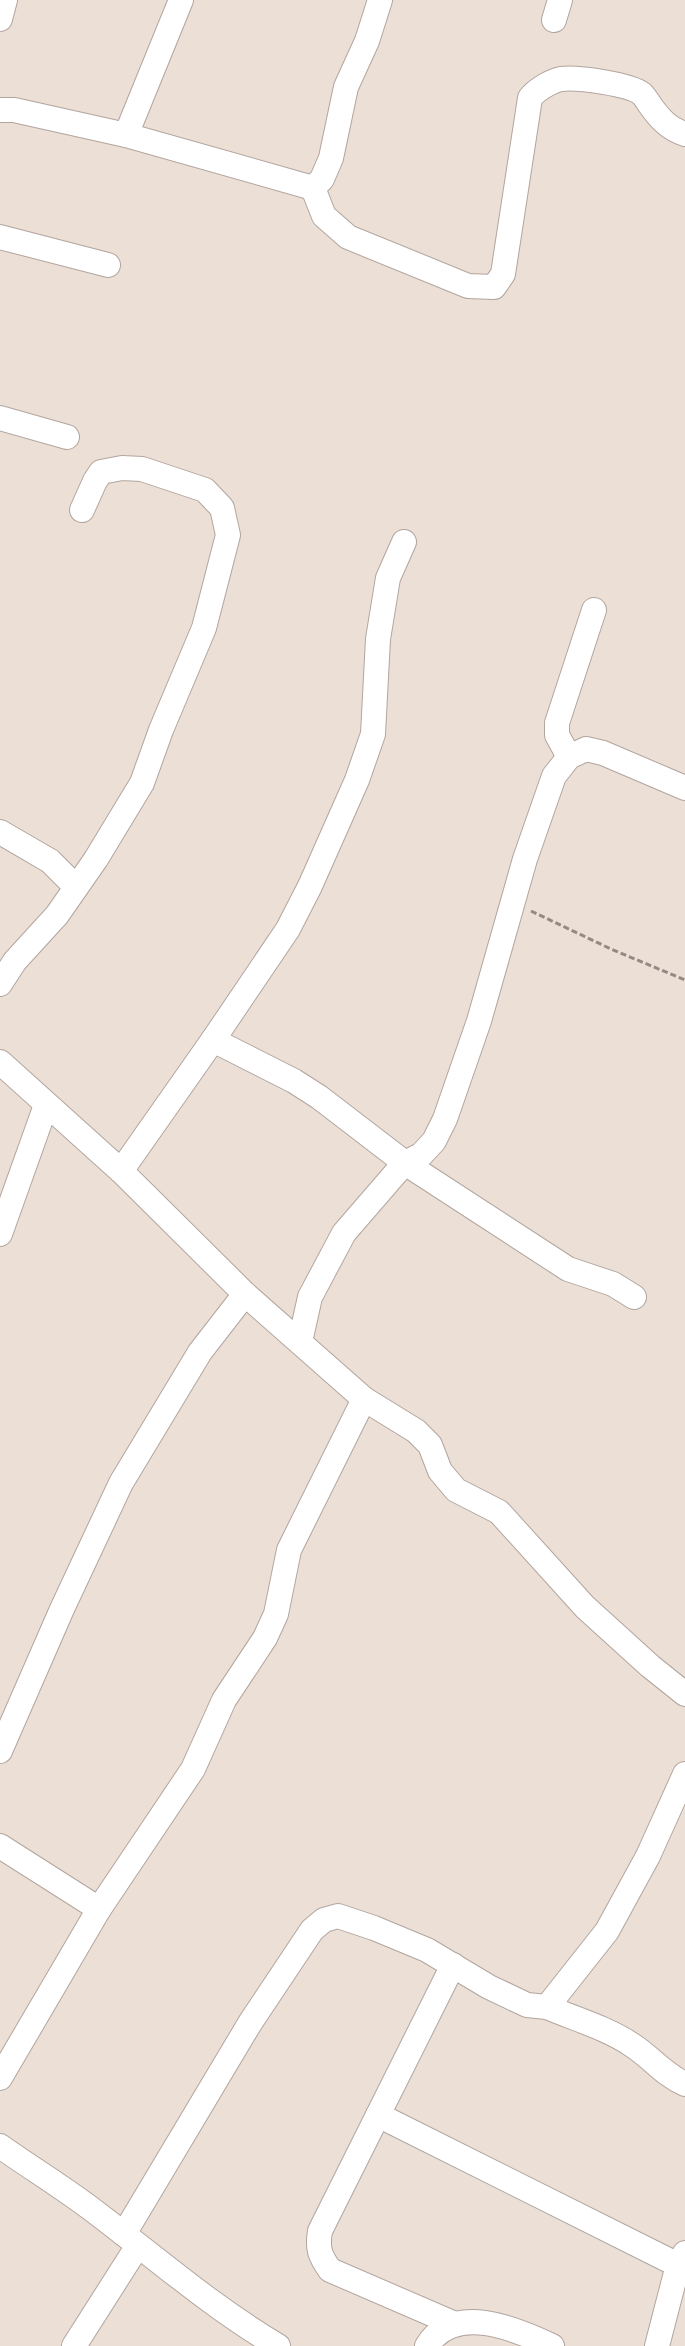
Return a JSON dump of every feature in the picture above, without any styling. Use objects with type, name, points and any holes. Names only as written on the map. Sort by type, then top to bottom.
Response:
[{"type":"street","points":[[0,19],[5,0]]},
{"type":"street","points":[[126,135],[181,0]]},
{"type":"street","points":[[313,188],[322,178],[331,158],[346,87],[367,41],[380,0]]},
{"type":"street","points":[[313,188],[324,216],[348,237],[468,286],[494,287],[503,274],[530,98],[535,91],[561,79],[627,87],[642,94],[660,119],[674,130],[685,134]]},
{"type":"street","points":[[0,110],[14,110],[126,135],[313,188]]},
{"type":"street","points":[[0,237],[108,265]]},
{"type":"street","points":[[0,418],[67,437]]},
{"type":"street","points":[[0,984],[15,960],[57,915],[96,859],[142,783],[161,730],[204,628],[228,535],[222,508],[205,490],[142,469],[122,468],[101,472],[82,510]]},
{"type":"street","points":[[121,1171],[288,929],[310,886],[357,780],[373,734],[378,639],[388,578],[404,542]]},
{"type":"street","points":[[569,757],[557,735],[557,723],[594,610]]},
{"type":"street","points":[[300,1342],[310,1298],[344,1233],[405,1163],[421,1155],[434,1140],[445,1119],[479,1021],[525,859],[554,776],[569,757],[586,749],[603,753],[685,788]]},
{"type":"street","points":[[0,832],[50,861],[76,887]]},
{"type":"street","points":[[213,1040],[294,1081],[319,1097],[405,1163],[568,1269],[613,1284],[634,1297]]},
{"type":"street","points":[[0,1062],[45,1105],[121,1171],[245,1294],[364,1400],[416,1431],[430,1445],[440,1472],[456,1490],[499,1512],[585,1607],[650,1666],[685,1694]]},
{"type":"street","points":[[0,1234],[45,1105]]},
{"type":"street","points":[[0,1751],[62,1609],[121,1483],[200,1352],[245,1294]]},
{"type":"street","points":[[0,2078],[99,1909],[193,1769],[224,1700],[265,1638],[276,1614],[289,1550],[364,1400]]},
{"type":"street","points":[[547,2007],[607,1931],[648,1856],[685,1774]]},
{"type":"street","points":[[0,1846],[99,1909]]},
{"type":"street","points":[[74,2346],[250,2024],[312,1930],[324,1920],[338,1916],[427,1950],[489,1987],[527,2005],[547,2007],[614,2035],[634,2046],[675,2080],[685,2084]]},
{"type":"street","points":[[453,1965],[320,2231],[317,2246],[330,2270],[455,2324]]},
{"type":"street","points":[[378,2115],[682,2259],[657,2346]]},
{"type":"street","points":[[0,2146],[84,2204],[224,2311],[278,2346]]},
{"type":"street","points":[[427,2346],[442,2329],[455,2324],[471,2322],[496,2325],[552,2346]]},
{"type":"path","points":[[513,902],[610,949],[685,980]]}]
